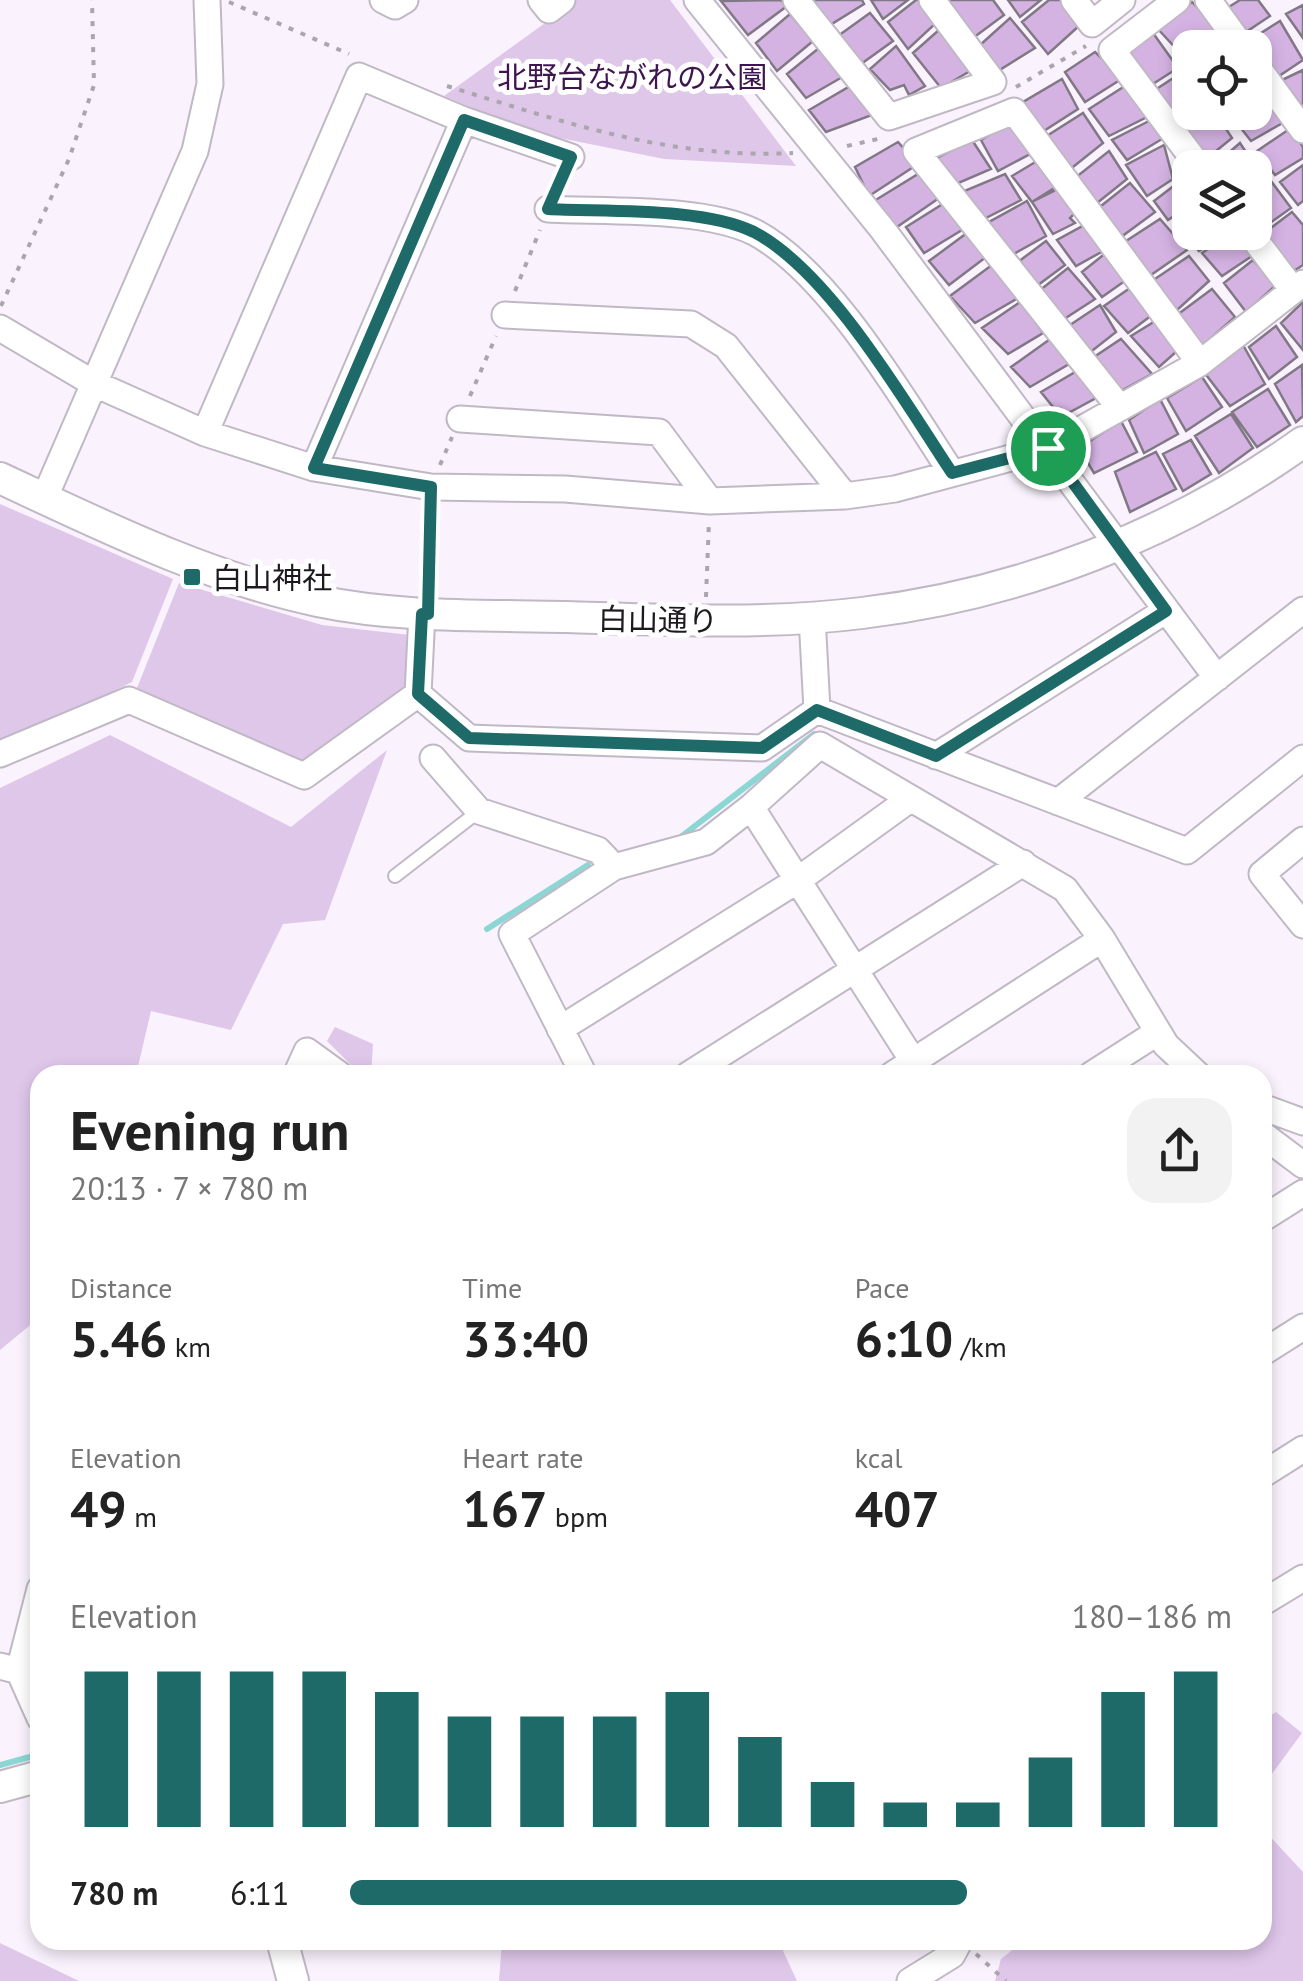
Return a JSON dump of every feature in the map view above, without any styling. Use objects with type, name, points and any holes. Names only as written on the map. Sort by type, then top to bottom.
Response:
[{"type":"street","points":[[44,499],[195,152],[210,84],[207,0]]},
{"type":"street","points":[[383,0],[396,6],[405,0]]},
{"type":"street","points":[[541,0],[549,10],[562,0]]},
{"type":"street","points":[[696,0],[883,230],[1217,678]]},
{"type":"street","points":[[796,0],[889,118],[992,82],[932,0]]},
{"type":"street","points":[[1074,0],[1092,24],[1122,0]]},
{"type":"street","points":[[1177,0],[1112,50],[1187,150]]},
{"type":"street","points":[[1208,0],[1229,30]]},
{"type":"street","points":[[205,433],[359,76],[464,120],[571,157]]},
{"type":"street","points":[[1272,87],[1303,130]]},
{"type":"street","points":[[1120,408],[916,151],[1014,111],[1200,363]]},
{"type":"street","points":[[314,468],[464,120]]},
{"type":"street","points":[[548,209],[697,216],[752,232],[803,266],[868,347],[952,473]]},
{"type":"street","points":[[0,328],[93,383],[205,433],[314,468],[431,487],[565,490],[710,500],[845,496],[895,489],[1048,448],[1200,363],[1298,286],[1266,250]]},
{"type":"street","points":[[506,315],[691,324],[726,346],[845,496]]},
{"type":"street","points":[[460,419],[659,432],[710,500]]},
{"type":"street","name":"白山通り","points":[[0,478],[246,581],[318,601],[425,614],[705,621],[863,613],[1028,578],[1116,546],[1214,499],[1303,442]]},
{"type":"street","points":[[1058,802],[1303,610]]},
{"type":"street","points":[[936,756],[1166,611]]},
{"type":"street","points":[[0,754],[129,700],[304,776],[418,694],[425,614]]},
{"type":"street","points":[[812,618],[817,710]]},
{"type":"street","points":[[418,694],[469,738],[762,748],[817,710]]},
{"type":"street","points":[[817,710],[1187,852],[1303,758]]},
{"type":"street","points":[[579,1065],[512,934],[614,868],[706,842],[752,807],[820,745],[1065,889],[1102,938],[1166,1045],[1187,1065]]},
{"type":"street","points":[[433,758],[479,811],[598,850],[614,868]]},
{"type":"street","points":[[560,1029],[798,880],[910,799]]},
{"type":"street","points":[[752,807],[854,970],[906,1065]]},
{"type":"street","points":[[1303,840],[1262,874],[1303,925]]},
{"type":"street","points":[[704,1065],[1023,864]]},
{"type":"street","points":[[916,1065],[1102,938]]},
{"type":"street","points":[[1107,1065],[1158,1032]]},
{"type":"street","points":[[301,1065],[307,1051],[326,1065]]},
{"type":"street","points":[[1272,1111],[1303,1122]]},
{"type":"street","points":[[1272,1142],[1303,1165]]},
{"type":"street","points":[[1272,1213],[1303,1193]]},
{"type":"street","points":[[1272,1347],[1303,1327]]},
{"type":"street","points":[[1272,1469],[1303,1449]]},
{"type":"street","points":[[1272,1597],[1303,1578]]},
{"type":"street","points":[[30,1615],[9,1669],[30,1702]]},
{"type":"street","points":[[0,1787],[30,1779]]},
{"type":"street","points":[[285,1950],[293,1981]]},
{"type":"street","points":[[910,1981],[960,1950]]},
{"type":"lane","points":[[395,876],[479,811]]},
{"type":"path","points":[[0,310],[69,159],[94,85],[92,0]]},
{"type":"path","points":[[224,0],[348,54]]},
{"type":"path","points":[[1002,95],[1086,46]]},
{"type":"path","points":[[444,85],[615,137],[728,153],[818,152],[886,138]]},
{"type":"path","points":[[425,614],[431,487],[548,209]]},
{"type":"path","points":[[705,621],[710,500]]},
{"type":"path","points":[[972,1950],[1006,1981]]},
{"type":"green space","name":"北野台ながれの公園","points":[[577,0],[670,0],[796,166],[664,159],[530,132],[444,96]]},
{"type":"green space","points":[[0,504],[173,579],[132,682],[0,745]]},
{"type":"green space","points":[[179,583],[322,625],[410,635],[413,689],[303,765],[137,688]]},
{"type":"green space","points":[[110,735],[291,827],[387,750],[325,920],[283,924],[231,1030],[151,1011],[138,1065],[30,1065],[30,1325],[0,1350],[0,788]]},
{"type":"green space","points":[[335,1027],[373,1044],[372,1065],[351,1065],[327,1041]]},
{"type":"green space","points":[[1276,1712],[1302,1733],[1272,1774],[1272,1714]]},
{"type":"green space","points":[[1272,1839],[1303,1872],[1303,1981],[995,1981],[1001,1959],[1012,1950],[1272,1950]]},
{"type":"green space","points":[[0,1943],[79,1981],[0,1981]]},
{"type":"green space","points":[[501,1950],[783,1950],[797,1981],[499,1981]]},
{"type":"building","points":[[781,0],[787,6],[748,35],[721,1]]},
{"type":"building","points":[[810,0],[862,0],[864,4],[830,25]]},
{"type":"building","points":[[871,0],[908,0],[883,19]]},
{"type":"building","points":[[916,0],[925,0],[936,23],[908,49],[888,22]]},
{"type":"building","points":[[993,0],[1004,15],[973,38],[948,2]]},
{"type":"building","points":[[1008,0],[1041,0],[1020,17]]},
{"type":"building","points":[[1049,0],[1062,0],[1080,25],[1048,54],[1022,22]]},
{"type":"building","points":[[1240,0],[1258,0],[1270,16],[1249,30],[1240,30],[1224,10]]},
{"type":"building","points":[[1192,2],[1218,29],[1172,30],[1172,44],[1157,28]]},
{"type":"building","points":[[1303,5],[1303,38],[1286,14]]},
{"type":"building","points":[[870,13],[893,41],[861,64],[838,36]]},
{"type":"building","points":[[790,14],[813,41],[777,71],[756,43]]},
{"type":"building","points":[[1010,18],[1035,48],[998,71],[979,46]]},
{"type":"building","points":[[1280,21],[1303,60],[1279,76],[1272,67],[1272,30],[1266,30]]},
{"type":"building","points":[[940,29],[977,67],[941,88],[913,53]]},
{"type":"building","points":[[1153,33],[1172,60],[1172,72],[1148,87],[1124,54]]},
{"type":"building","points":[[896,46],[925,86],[909,95],[904,85],[890,90],[870,69]]},
{"type":"building","points":[[819,48],[844,76],[806,98],[787,74]]},
{"type":"building","points":[[1095,52],[1123,78],[1085,102],[1065,72]]},
{"type":"building","points":[[1303,70],[1303,105],[1302,106],[1282,80]]},
{"type":"building","points":[[1062,79],[1078,109],[1039,134],[1018,105]]},
{"type":"building","points":[[1172,79],[1172,116],[1152,92]]},
{"type":"building","points":[[1128,84],[1147,117],[1109,136],[1089,109]]},
{"type":"building","points":[[852,85],[872,115],[826,132],[809,110]]},
{"type":"building","points":[[1272,98],[1286,121],[1272,129]]},
{"type":"building","points":[[1083,113],[1103,143],[1068,171],[1042,139]]},
{"type":"building","points":[[1149,121],[1162,139],[1127,160],[1112,140]]},
{"type":"building","points":[[1012,122],[1032,153],[998,171],[981,140]]},
{"type":"building","points":[[1291,128],[1303,147],[1303,158],[1275,175],[1272,150],[1258,150]]},
{"type":"building","points":[[1188,130],[1227,130],[1232,138],[1217,150],[1199,150]]},
{"type":"building","points":[[1242,130],[1270,130],[1251,141]]},
{"type":"building","points":[[972,140],[991,169],[956,184],[931,161]]},
{"type":"building","points":[[898,142],[918,164],[869,196],[855,167]]},
{"type":"building","points":[[1164,145],[1172,180],[1147,196],[1126,165]]},
{"type":"building","points":[[1109,151],[1127,179],[1092,207],[1075,178]]},
{"type":"building","points":[[1037,161],[1059,185],[1032,202],[1012,176]]},
{"type":"building","points":[[1303,165],[1303,201],[1298,205],[1280,182]]},
{"type":"building","points":[[923,171],[942,196],[894,229],[874,201]]},
{"type":"building","points":[[1005,174],[1021,200],[982,220],[962,192]]},
{"type":"building","points":[[1272,182],[1291,208],[1272,222]]},
{"type":"building","points":[[1130,183],[1155,212],[1121,237],[1096,210]]},
{"type":"building","points":[[1172,187],[1172,217],[1168,220],[1154,201]]},
{"type":"building","points":[[1060,188],[1078,210],[1070,218],[1075,223],[1053,234],[1032,202]]},
{"type":"building","points":[[1027,201],[1046,236],[1010,256],[989,222]]},
{"type":"building","points":[[946,202],[967,227],[924,253],[906,227]]},
{"type":"building","points":[[1292,212],[1303,225],[1303,265],[1289,274],[1270,250],[1272,227]]},
{"type":"building","points":[[1160,219],[1172,233],[1172,250],[1187,250],[1148,277],[1123,243]]},
{"type":"building","points":[[1090,222],[1105,250],[1076,266],[1057,240]]},
{"type":"building","points":[[971,230],[990,254],[949,285],[929,261]]},
{"type":"building","points":[[1046,241],[1065,265],[1038,285],[1018,262]]},
{"type":"building","points":[[1248,250],[1252,256],[1222,276],[1202,253]]},
{"type":"building","points":[[1107,252],[1129,278],[1102,297],[1082,272]]},
{"type":"building","points":[[1189,256],[1209,281],[1176,311],[1152,281]]},
{"type":"building","points":[[1253,260],[1276,285],[1246,312],[1224,283]]},
{"type":"building","points":[[996,262],[1018,298],[975,323],[950,296]]},
{"type":"building","points":[[1068,268],[1095,299],[1061,321],[1039,291]]},
{"type":"building","points":[[1133,286],[1152,315],[1128,333],[1104,306]]},
{"type":"building","points":[[1212,289],[1235,317],[1202,346],[1177,315]]},
{"type":"building","points":[[1023,300],[1043,333],[1008,354],[982,328]]},
{"type":"building","points":[[1303,302],[1303,350],[1281,323]]},
{"type":"building","points":[[1100,305],[1116,332],[1088,354],[1067,327]]},
{"type":"building","points":[[1157,320],[1177,351],[1159,367],[1131,336]]},
{"type":"building","points":[[1276,326],[1297,357],[1269,379],[1249,347]]},
{"type":"building","points":[[1053,337],[1069,364],[1030,387],[1011,367]]},
{"type":"building","points":[[1121,339],[1152,374],[1119,392],[1091,359]]},
{"type":"building","points":[[1243,345],[1265,384],[1230,406],[1204,372]]},
{"type":"building","points":[[1302,365],[1303,416],[1296,422],[1275,384]]},
{"type":"building","points":[[1077,371],[1096,398],[1061,417],[1041,392]]},
{"type":"building","points":[[1202,377],[1222,407],[1186,431],[1167,398]]},
{"type":"building","points":[[1268,389],[1290,425],[1257,447],[1232,412]]},
{"type":"building","points":[[1160,399],[1178,434],[1144,453],[1129,420]]},
{"type":"building","points":[[1231,414],[1253,448],[1219,473],[1195,436]]},
{"type":"building","points":[[1121,421],[1137,452],[1094,473],[1079,448]]},
{"type":"building","points":[[1191,440],[1211,474],[1183,491],[1163,454]]},
{"type":"building","points":[[1156,452],[1176,489],[1130,512],[1115,472]]},
{"type":"waterway","points":[[682,836],[814,734]]},
{"type":"waterway","points":[[487,929],[588,865]]},
{"type":"waterway","points":[[0,1765],[30,1757]]},
{"type":"place","name":"白山神社","points":[[192,577]]},
{"type":"route","points":[[464,120],[571,157],[548,209],[697,216],[752,232],[803,266],[868,347],[952,473],[1048,448],[1166,611],[936,756],[817,710],[762,748],[469,738],[418,694],[422,614],[428,614],[431,487],[314,468],[464,120]]}]
